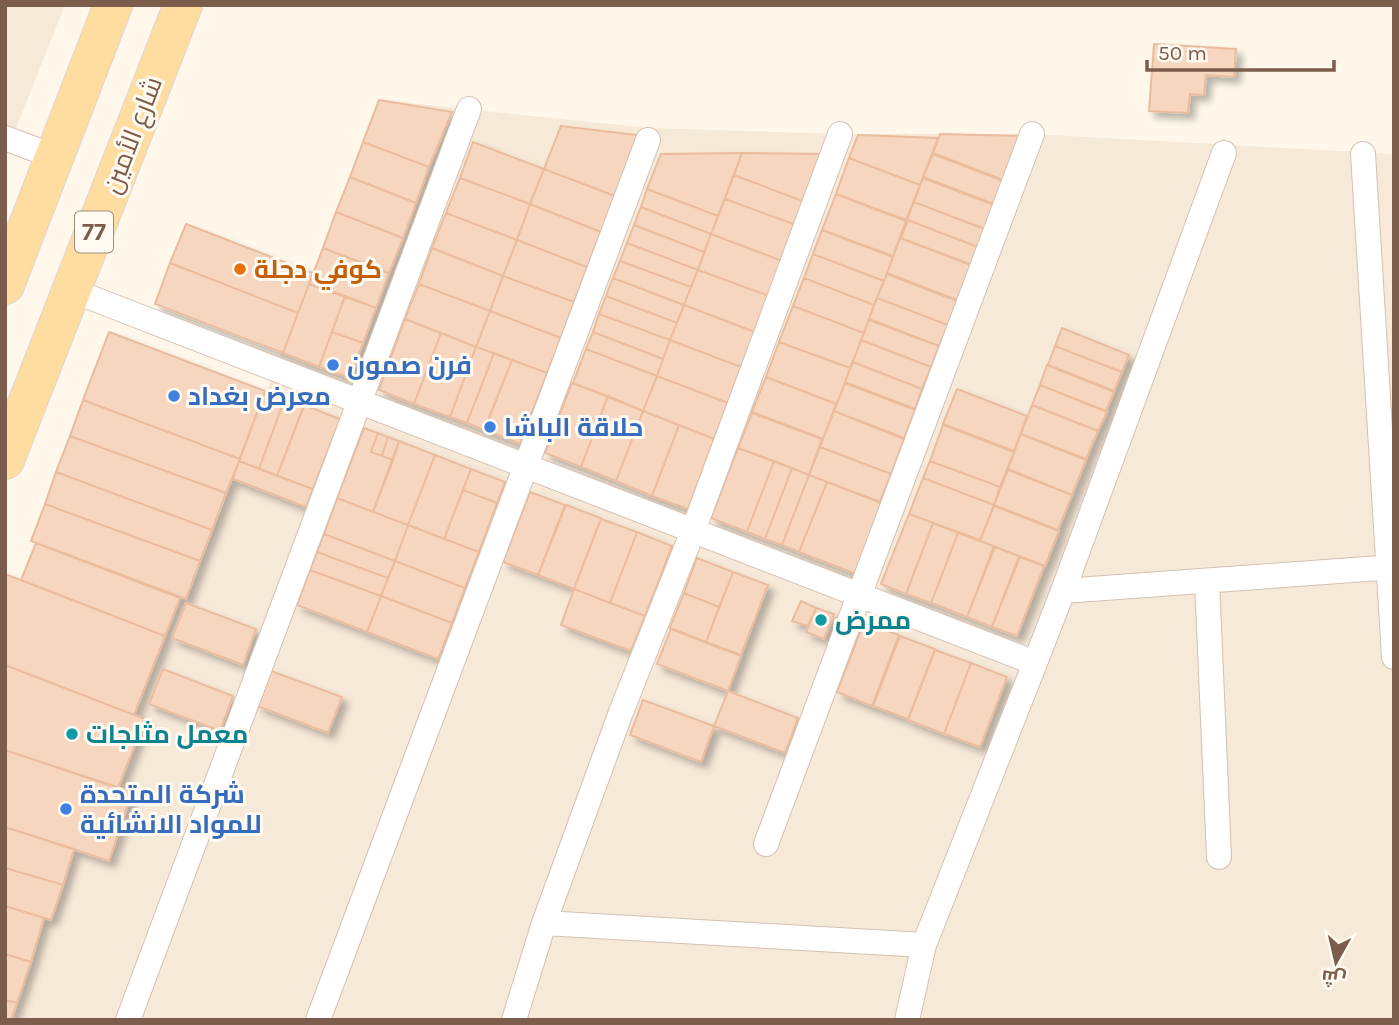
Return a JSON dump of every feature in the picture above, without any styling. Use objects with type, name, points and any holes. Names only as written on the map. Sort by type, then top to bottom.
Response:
[{"type":"main road","name":"77","points":[[5,285],[113,5]]},
{"type":"main road","name":"شارع الأمين","points":[[5,460],[183,5]]},
{"type":"street","points":[[128,1020],[469,109]]},
{"type":"street","points":[[514,1020],[544,923],[621,712],[693,531],[841,134]]},
{"type":"street","points":[[766,844],[1032,134]]},
{"type":"street","points":[[5,138],[55,157]]},
{"type":"street","points":[[318,1020],[648,140]]},
{"type":"street","points":[[907,1020],[924,945],[1063,591],[1224,153]]},
{"type":"street","points":[[1363,154],[1392,567],[1394,657]]},
{"type":"street","points":[[71,290],[1035,663]]},
{"type":"street","points":[[1063,591],[1392,567]]},
{"type":"street","points":[[1208,581],[1219,857]]},
{"type":"street","points":[[544,923],[924,945]]},
{"type":"shaded area","points":[[5,5],[65,5],[5,156]]},
{"type":"shaded area","points":[[379,100],[649,128],[840,134],[1032,134],[1394,154],[1394,1020],[10,1020],[44,918],[52,920],[74,849],[118,788],[145,719],[134,715],[180,598],[187,599]]},
{"type":"building","points":[[1154,44],[1236,49],[1234,77],[1206,75],[1204,95],[1190,94],[1188,113],[1149,111]]},
{"type":"building","points":[[379,100],[452,112],[429,167],[363,142]]},
{"type":"building","points":[[561,126],[637,135],[615,196],[544,169]]},
{"type":"building","points":[[940,134],[1020,136],[1003,180],[933,153]]},
{"type":"building","points":[[858,135],[938,138],[920,185],[849,158]]},
{"type":"building","points":[[363,142],[429,167],[416,203],[350,177]]},
{"type":"building","points":[[473,142],[544,169],[530,204],[460,178]]},
{"type":"building","points":[[742,153],[718,216],[647,189],[661,154]]},
{"type":"building","points":[[742,153],[823,154],[805,202],[734,175]]},
{"type":"building","points":[[933,154],[1003,181],[994,204],[923,177]]},
{"type":"building","points":[[849,158],[920,185],[906,220],[836,194]]},
{"type":"building","points":[[544,169],[615,196],[601,232],[530,204]]},
{"type":"building","points":[[734,175],[805,202],[796,225],[725,199]]},
{"type":"building","points":[[350,177],[416,203],[403,238],[336,212]]},
{"type":"building","points":[[460,178],[530,204],[517,240],[446,213]]},
{"type":"building","points":[[923,178],[994,205],[984,229],[914,202]]},
{"type":"building","points":[[647,189],[718,216],[711,234],[641,207]]},
{"type":"building","points":[[836,194],[906,221],[893,256],[822,230]]},
{"type":"building","points":[[725,199],[796,225],[782,261],[711,234]]},
{"type":"building","points":[[914,202],[985,229],[978,247],[907,220]]},
{"type":"building","points":[[530,204],[601,232],[587,267],[517,240]]},
{"type":"building","points":[[641,207],[711,234],[704,252],[634,225]]},
{"type":"building","points":[[336,212],[403,238],[389,273],[323,248]]},
{"type":"building","points":[[446,213],[517,240],[503,276],[432,248]]},
{"type":"building","points":[[908,220],[978,247],[972,265],[901,238]]},
{"type":"building","points":[[186,224],[313,273],[298,313],[170,263]]},
{"type":"building","points":[[634,225],[704,252],[698,270],[627,243]]},
{"type":"building","points":[[822,230],[893,257],[884,281],[813,254]]},
{"type":"building","points":[[711,234],[782,261],[769,296],[698,270]]},
{"type":"building","points":[[900,238],[971,265],[957,300],[887,273]]},
{"type":"building","points":[[517,240],[587,267],[574,302],[503,276]]},
{"type":"building","points":[[627,243],[698,270],[691,287],[620,261]]},
{"type":"building","points":[[323,248],[389,273],[376,308],[309,284]]},
{"type":"building","points":[[432,248],[503,276],[490,311],[419,284]]},
{"type":"building","points":[[813,254],[884,281],[874,305],[804,278]]},
{"type":"building","points":[[620,261],[691,287],[684,305],[613,278]]},
{"type":"building","points":[[170,263],[298,313],[283,353],[155,304]]},
{"type":"building","points":[[698,270],[769,296],[755,332],[684,305]]},
{"type":"building","points":[[887,274],[957,301],[948,325],[877,298]]},
{"type":"building","points":[[503,276],[574,302],[561,338],[490,311]]},
{"type":"building","points":[[613,278],[684,305],[677,323],[606,296]]},
{"type":"building","points":[[804,278],[874,305],[864,333],[793,306]]},
{"type":"building","points":[[309,284],[345,296],[319,367],[283,353]]},
{"type":"building","points":[[419,284],[490,311],[476,347],[405,319]]},
{"type":"building","points":[[345,296],[376,308],[363,343],[332,332]]},
{"type":"building","points":[[606,296],[677,323],[670,340],[599,314]]},
{"type":"building","points":[[877,298],[948,325],[939,346],[869,319]]},
{"type":"building","points":[[684,305],[755,332],[741,367],[670,340]]},
{"type":"building","points":[[793,306],[864,333],[850,368],[779,342]]},
{"type":"building","points":[[490,311],[561,338],[547,373],[476,347]]},
{"type":"building","points":[[599,314],[670,340],[663,359],[593,332]]},
{"type":"building","points":[[405,319],[441,333],[414,404],[379,390]]},
{"type":"building","points":[[869,320],[939,346],[931,367],[861,340]]},
{"type":"building","points":[[1062,328],[1129,355],[1122,372],[1055,346]]},
{"type":"building","name":"معرض بغداد","points":[[109,332],[265,391],[240,459],[83,400]]},
{"type":"building","points":[[332,332],[363,343],[350,378],[319,367]]},
{"type":"building","points":[[593,332],[663,359],[657,376],[586,349]]},
{"type":"building","points":[[441,333],[476,347],[450,417],[414,404]]},
{"type":"building","points":[[670,340],[741,367],[728,403],[657,376]]},
{"type":"building","points":[[861,340],[931,367],[922,389],[853,362]]},
{"type":"building","points":[[779,342],[850,368],[837,404],[766,377]]},
{"type":"building","points":[[1055,346],[1122,372],[1114,391],[1048,365]]},
{"type":"building","points":[[476,347],[494,353],[467,423],[450,417]]},
{"type":"building","points":[[586,349],[657,376],[643,411],[573,383]]},
{"type":"building","points":[[494,353],[512,360],[484,430],[467,423]]},
{"type":"building","points":[[512,360],[547,373],[520,444],[493,433],[496,425],[488,421]]},
{"type":"building","points":[[853,362],[922,389],[915,409],[845,382]]},
{"type":"building","points":[[1047,365],[1114,392],[1106,411],[1040,385]]},
{"type":"building","points":[[657,376],[728,403],[714,439],[643,411]]},
{"type":"building","points":[[766,377],[836,404],[823,439],[752,412]]},
{"type":"building","points":[[572,383],[608,396],[581,467],[545,453]]},
{"type":"building","points":[[845,383],[915,410],[904,438],[834,411]]},
{"type":"building","points":[[1040,385],[1107,412],[1098,431],[1032,405]]},
{"type":"building","points":[[957,389],[1027,416],[1014,451],[943,424]]},
{"type":"building","points":[[265,391],[285,398],[259,469],[239,461]]},
{"type":"building","points":[[608,396],[643,411],[616,481],[581,467]]},
{"type":"building","points":[[285,398],[304,406],[277,476],[259,469]]},
{"type":"building","points":[[83,400],[240,459],[226,493],[70,436]]},
{"type":"building","points":[[304,405],[340,419],[313,489],[277,476]]},
{"type":"building","points":[[1032,405],[1098,431],[1086,459],[1021,434]]},
{"type":"building","points":[[643,411],[679,425],[652,496],[616,481]]},
{"type":"building","points":[[834,411],[904,439],[891,474],[820,447]]},
{"type":"building","points":[[752,413],[822,439],[809,475],[738,448]]},
{"type":"building","name":"حلاقة الباشا","points":[[488,421],[496,425],[493,433],[484,430]]},
{"type":"building","points":[[679,425],[714,439],[688,509],[652,496]]},
{"type":"building","points":[[943,425],[1014,452],[1000,487],[930,461]]},
{"type":"building","points":[[364,428],[378,433],[371,452],[393,460],[373,512],[337,498]]},
{"type":"building","points":[[378,433],[388,437],[382,456],[371,452]]},
{"type":"building","points":[[1021,434],[1086,460],[1072,495],[1008,469]]},
{"type":"building","points":[[70,436],[226,493],[212,530],[56,472]]},
{"type":"building","points":[[388,437],[399,441],[393,460],[382,456]]},
{"type":"building","points":[[399,441],[435,455],[408,525],[373,512]]},
{"type":"building","points":[[820,447],[891,474],[880,502],[809,475]]},
{"type":"building","points":[[738,448],[774,461],[747,532],[711,518]]},
{"type":"building","points":[[435,455],[471,469],[444,539],[408,525]]},
{"type":"building","points":[[239,461],[313,489],[306,507],[233,479]]},
{"type":"building","points":[[774,461],[792,468],[765,539],[747,532]]},
{"type":"building","points":[[930,461],[1000,487],[994,505],[923,478]]},
{"type":"building","points":[[792,468],[809,475],[782,545],[765,539]]},
{"type":"building","points":[[471,469],[505,482],[497,503],[463,490]]},
{"type":"building","points":[[1008,470],[1072,495],[1058,530],[994,505]]},
{"type":"building","points":[[56,472],[212,530],[200,561],[45,504]]},
{"type":"building","points":[[809,475],[827,482],[799,552],[782,545]]},
{"type":"building","points":[[923,478],[994,505],[980,540],[909,514]]},
{"type":"building","points":[[827,482],[884,504],[856,574],[799,552]]},
{"type":"building","points":[[463,490],[497,503],[479,552],[444,539]]},
{"type":"building","points":[[530,492],[565,505],[538,575],[503,562]]},
{"type":"building","points":[[337,498],[408,525],[395,561],[324,534]]},
{"type":"building","points":[[45,504],[200,561],[186,599],[31,541]]},
{"type":"building","points":[[566,505],[601,518],[574,589],[538,575]]},
{"type":"building","points":[[994,506],[1059,531],[1045,566],[980,541]]},
{"type":"building","points":[[909,514],[933,523],[906,594],[881,584]]},
{"type":"building","points":[[601,519],[637,532],[610,603],[574,589]]},
{"type":"building","points":[[933,523],[958,533],[931,603],[906,594]]},
{"type":"building","points":[[408,525],[479,552],[465,588],[395,561]]},
{"type":"building","points":[[637,532],[672,546],[645,616],[610,603]]},
{"type":"building","points":[[958,533],[994,546],[967,617],[931,603]]},
{"type":"building","points":[[324,534],[395,561],[388,578],[317,552]]},
{"type":"building","points":[[36,543],[180,598],[165,636],[21,580]]},
{"type":"building","points":[[995,547],[1019,556],[992,627],[967,617]]},
{"type":"building","points":[[317,552],[388,578],[381,596],[310,570]]},
{"type":"building","points":[[1020,557],[1044,566],[1017,636],[992,627]]},
{"type":"building","points":[[697,558],[733,572],[719,607],[684,593]]},
{"type":"building","points":[[395,561],[465,588],[452,623],[381,596]]},
{"type":"building","points":[[310,570],[381,596],[367,632],[297,605]]},
{"type":"building","points":[[733,572],[768,585],[741,655],[706,642]]},
{"type":"building","points":[[5,574],[165,636],[134,715],[5,665]]},
{"type":"building","points":[[574,589],[645,616],[631,651],[561,625]]},
{"type":"building","points":[[684,593],[719,607],[706,642],[670,628]]},
{"type":"building","points":[[381,596],[452,623],[438,659],[367,632]]},
{"type":"building","points":[[801,601],[816,608],[808,626],[792,621]]},
{"type":"building","points":[[186,603],[256,629],[243,665],[172,638]]},
{"type":"building","name":"ممرض","points":[[816,608],[834,614],[824,639],[806,632]]},
{"type":"building","points":[[864,622],[899,635],[872,706],[837,692]]},
{"type":"building","points":[[671,629],[741,656],[728,691],[657,664]]},
{"type":"building","points":[[900,636],[935,649],[908,719],[873,706]]},
{"type":"building","points":[[935,650],[971,663],[944,734],[908,720]]},
{"type":"building","points":[[971,663],[1007,677],[980,747],[944,734]]},
{"type":"building","name":"معمل مثلجات","points":[[5,665],[145,719],[118,788],[5,750]]},
{"type":"building","points":[[163,669],[233,696],[220,731],[149,704]]},
{"type":"building","points":[[271,671],[342,697],[328,733],[257,706]]},
{"type":"building","points":[[728,691],[798,718],[785,753],[714,726]]},
{"type":"building","points":[[643,700],[714,726],[701,762],[630,735]]},
{"type":"building","name":"شركة المتحدة للمواد الانشائية","points":[[5,750],[132,792],[109,861],[5,827]]},
{"type":"building","points":[[5,827],[74,849],[63,885],[5,868]]},
{"type":"building","points":[[5,868],[63,885],[51,920],[5,906]]},
{"type":"building","points":[[5,906],[44,918],[31,962],[5,954]]},
{"type":"building","points":[[5,954],[31,962],[17,1003],[5,1000]]},
{"type":"building","points":[[5,1000],[17,1003],[11,1020],[5,1020]]},
{"type":"place","name":"كوفي دجلة","points":[[240,269]]},
{"type":"place","name":"فرن صمون","points":[[333,365]]},
{"type":"place","name":"معرض بغداد","points":[[174,396]]},
{"type":"place","name":"حلاقة الباشا","points":[[490,427]]},
{"type":"place","name":"ممرض","points":[[821,620]]},
{"type":"place","name":"معمل مثلجات","points":[[72,734]]},
{"type":"place","name":"شركة المتحدة للمواد الانشائية","points":[[66,809]]}]
